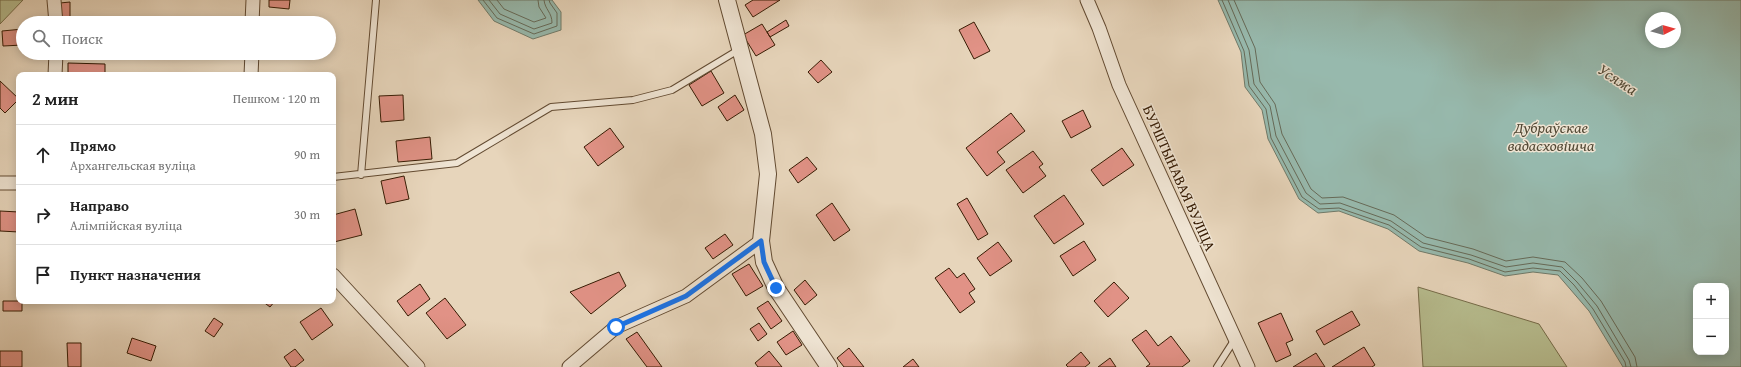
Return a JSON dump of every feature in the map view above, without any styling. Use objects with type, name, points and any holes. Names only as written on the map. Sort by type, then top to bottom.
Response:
[{"type":"street","points":[[54,0],[55,16]]},
{"type":"street","points":[[252,16],[253,0]]},
{"type":"street","points":[[727,0],[763,134],[768,174],[761,241],[764,262],[776,288],[829,367]]},
{"type":"street","name":"БУРШТЫНАВАЯ ВУЛІЦА","points":[[1087,0],[1099,28],[1119,85],[1248,367]]},
{"type":"street","points":[[55,72],[56,60]]},
{"type":"street","points":[[251,72],[252,60]]},
{"type":"street","points":[[0,183],[16,183]]},
{"type":"street","points":[[569,367],[616,327],[686,296],[761,241]]},
{"type":"street","points":[[336,278],[418,367]]},
{"type":"lane","points":[[361,175],[376,0]]},
{"type":"lane","points":[[336,177],[457,163],[551,107],[633,100],[672,90],[741,48]]},
{"type":"lane","points":[[1217,367],[1235,339]]},
{"type":"green space","points":[[0,0],[23,0],[0,24]]},
{"type":"green space","points":[[1418,287],[1539,324],[1567,367],[1423,367]]},
{"type":"water","points":[[478,0],[552,0],[561,12],[561,30],[533,39],[494,21]]},
{"type":"water","name":"Дубраўскае вадасховішча","points":[[1218,0],[1741,0],[1741,367],[1623,367],[1589,311],[1558,275],[1533,272],[1505,276],[1468,263],[1419,251],[1388,229],[1339,211],[1318,213],[1299,199],[1268,139],[1262,110],[1245,87],[1241,52]]},
{"type":"building","points":[[269,0],[290,0],[289,9],[269,7]]},
{"type":"building","points":[[753,0],[780,0],[753,17],[745,5]]},
{"type":"building","points":[[70,2],[70,16],[61,16],[60,3]]},
{"type":"building","points":[[786,20],[789,26],[770,37],[767,32]]},
{"type":"building","points":[[974,22],[990,51],[974,59],[959,30]]},
{"type":"building","points":[[762,24],[775,45],[756,56],[743,35]]},
{"type":"building","points":[[16,30],[16,45],[3,46],[2,31]]},
{"type":"building","points":[[821,60],[832,72],[818,83],[808,72]]},
{"type":"building","points":[[68,63],[105,64],[105,72],[68,72]]},
{"type":"building","points":[[711,71],[724,93],[702,106],[689,85]]},
{"type":"building","points":[[0,81],[16,96],[16,102],[5,113],[0,108]]},
{"type":"building","points":[[403,95],[404,120],[381,122],[379,96]]},
{"type":"building","points":[[735,95],[744,110],[727,121],[718,107]]},
{"type":"building","points":[[1083,110],[1091,127],[1071,138],[1062,121]]},
{"type":"building","points":[[1011,113],[1025,131],[997,152],[1005,162],[987,176],[966,148]]},
{"type":"building","points":[[610,128],[624,147],[598,166],[584,147]]},
{"type":"building","points":[[430,137],[432,159],[398,162],[396,141]]},
{"type":"building","points":[[1122,148],[1134,165],[1103,186],[1091,170]]},
{"type":"building","points":[[1033,151],[1043,164],[1039,167],[1046,176],[1023,193],[1006,170]]},
{"type":"building","points":[[807,157],[817,169],[798,183],[789,170]]},
{"type":"building","points":[[404,176],[409,199],[386,204],[381,181]]},
{"type":"building","points":[[1064,195],[1084,224],[1054,244],[1034,216]]},
{"type":"building","points":[[967,198],[988,234],[978,240],[957,204]]},
{"type":"building","points":[[832,203],[850,230],[834,241],[816,215]]},
{"type":"building","points":[[355,209],[362,235],[336,242],[336,214]]},
{"type":"building","points":[[0,211],[16,212],[16,232],[0,231]]},
{"type":"building","points":[[725,234],[733,245],[713,259],[705,248]]},
{"type":"building","points":[[1084,241],[1096,260],[1073,276],[1060,256]]},
{"type":"building","points":[[998,242],[1012,261],[990,276],[977,258]]},
{"type":"building","points":[[749,264],[763,286],[746,296],[732,274]]},
{"type":"building","points":[[949,268],[957,278],[964,273],[975,289],[969,293],[975,302],[960,313],[935,278]]},
{"type":"building","points":[[619,272],[626,286],[591,314],[570,292]]},
{"type":"building","points":[[805,280],[817,295],[805,305],[794,290]]},
{"type":"building","points":[[1114,282],[1129,298],[1108,317],[1094,301]]},
{"type":"building","points":[[420,284],[430,299],[408,316],[397,301]]},
{"type":"building","points":[[445,298],[466,325],[447,339],[426,313]]},
{"type":"building","points":[[3,301],[16,301],[16,304],[22,304],[22,311],[3,311]]},
{"type":"building","points":[[768,301],[782,321],[771,329],[757,308]]},
{"type":"building","points":[[321,308],[333,325],[312,340],[300,322]]},
{"type":"building","points":[[1352,311],[1360,325],[1324,345],[1316,331]]},
{"type":"building","points":[[1281,313],[1293,340],[1286,343],[1291,355],[1276,362],[1258,323]]},
{"type":"building","points":[[214,318],[223,324],[214,337],[205,331]]},
{"type":"building","points":[[759,323],[767,334],[758,341],[750,329]]},
{"type":"building","points":[[1146,330],[1158,346],[1171,336],[1190,361],[1182,367],[1146,367],[1150,364],[1132,340]]},
{"type":"building","points":[[793,331],[802,345],[786,355],[777,342]]},
{"type":"building","points":[[637,332],[662,367],[647,367],[626,339]]},
{"type":"building","points":[[132,338],[156,346],[151,361],[127,353]]},
{"type":"building","points":[[67,343],[81,343],[81,367],[68,367]]},
{"type":"building","points":[[1364,347],[1375,365],[1372,367],[1332,367]]},
{"type":"building","points":[[849,348],[864,367],[844,367],[837,358]]},
{"type":"building","points":[[295,349],[304,360],[295,367],[291,367],[284,357]]},
{"type":"building","points":[[0,351],[22,351],[22,367],[0,367]]},
{"type":"building","points":[[769,351],[782,367],[758,367],[755,363]]},
{"type":"building","points":[[1081,352],[1090,363],[1085,367],[1068,367],[1066,365]]},
{"type":"building","points":[[1316,353],[1325,367],[1293,367]]},
{"type":"building","points":[[1110,358],[1116,367],[1098,367]]},
{"type":"building","points":[[913,359],[919,367],[903,367]]},
{"type":"route","points":[[616,327],[686,296],[761,241],[764,262],[776,288]]},
{"type":"water label","name":"Усяжа","points":[[1618,79]]}]
